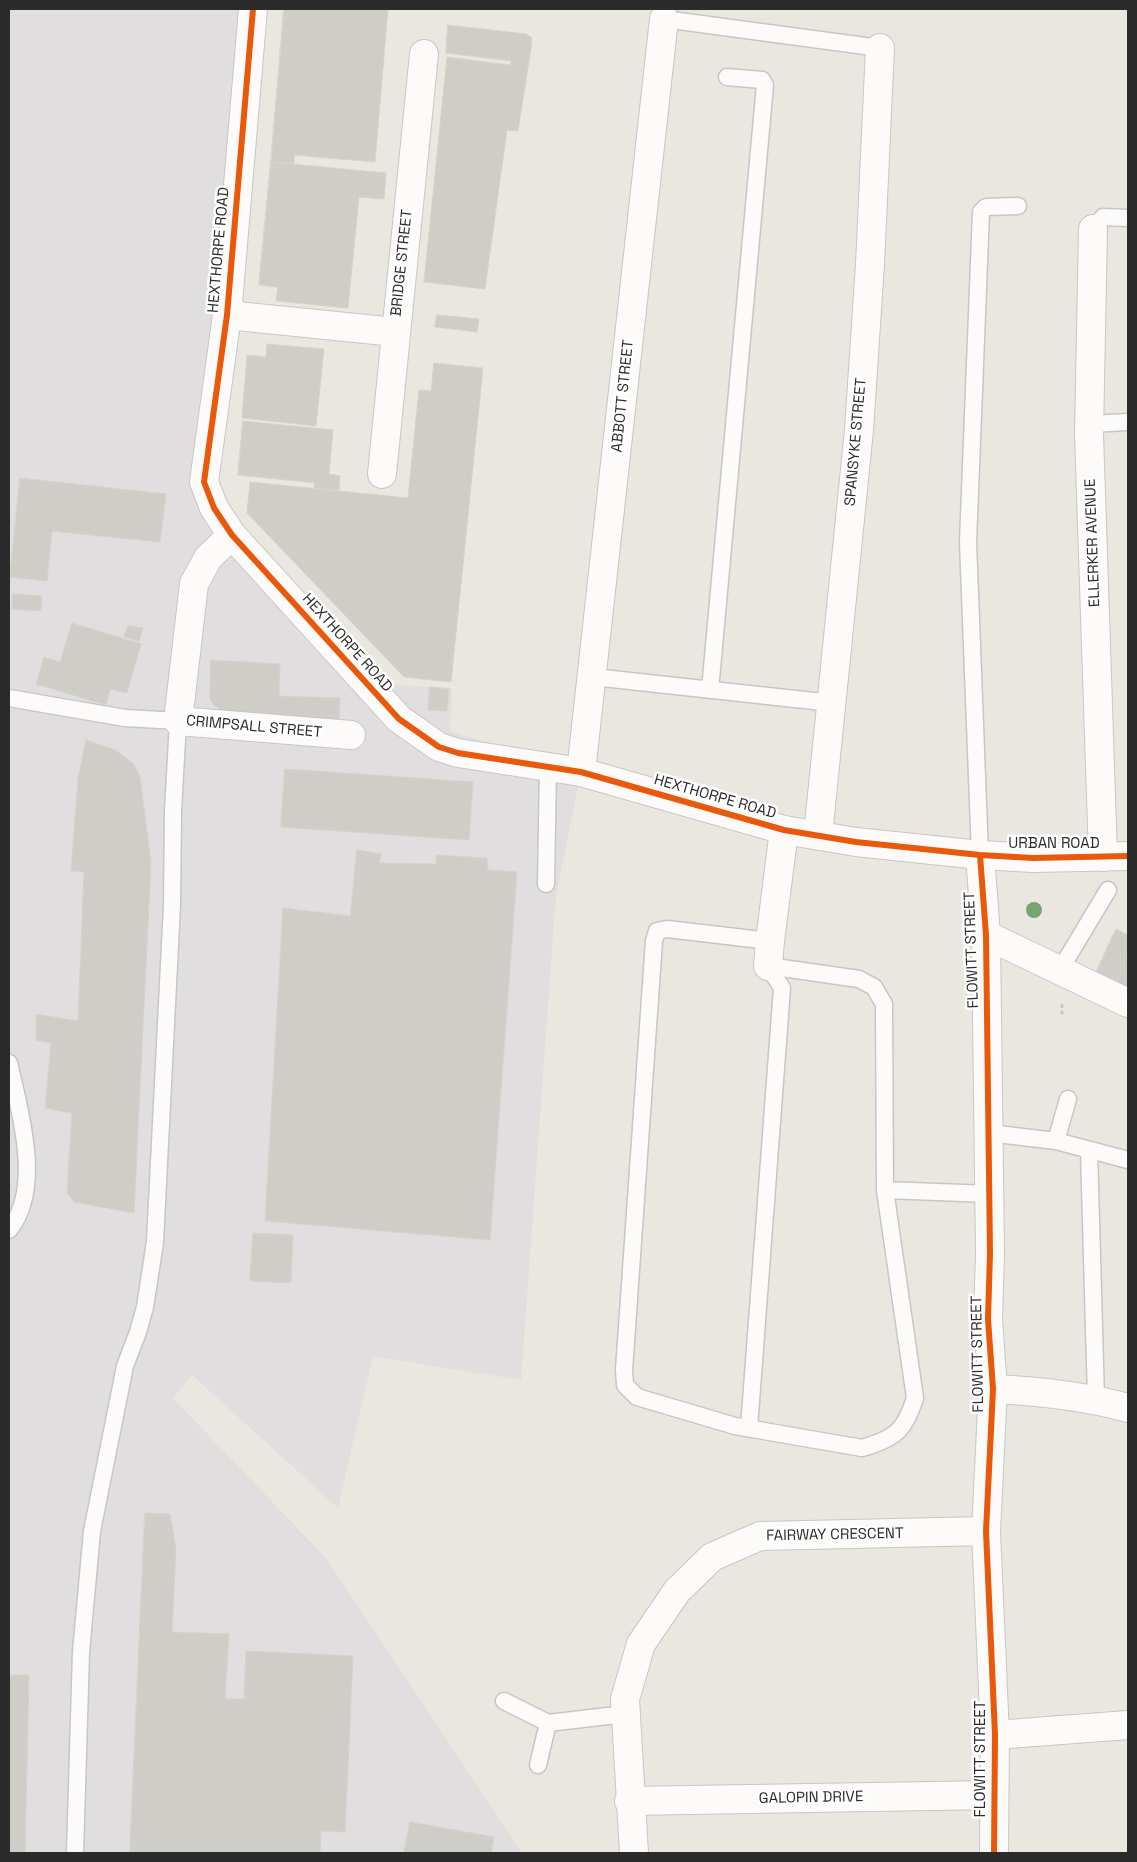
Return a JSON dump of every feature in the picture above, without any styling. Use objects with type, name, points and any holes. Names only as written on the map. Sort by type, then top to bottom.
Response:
[{"type":"street","name":"HEXTHORPE ROAD","points":[[253,9],[226,315],[204,482],[214,508],[232,535],[399,719],[439,747],[458,753],[581,772],[784,830],[856,842],[980,855]]},
{"type":"street","name":"ABBOTT STREET","points":[[581,772],[664,19]]},
{"type":"street","name":"SPANSYKE STREET","points":[[818,835],[859,430],[870,264],[880,48]]},
{"type":"street","name":"BRIDGE STREET","points":[[382,474],[424,54]]},
{"type":"street","name":"ELLERKER AVENUE","points":[[1093,229],[1090,424],[1116,856]]},
{"type":"street","points":[[226,315],[395,332]]},
{"type":"street","name":"CRIMPSALL STREET","points":[[232,535],[208,558],[194,584],[178,721],[352,735]]},
{"type":"street","points":[[769,953],[784,830]]},
{"type":"street","name":"URBAN ROAD","points":[[980,855],[1033,858],[1116,856]]},
{"type":"street","name":"FLOWITT STREET","points":[[980,855],[986,935],[989,1133],[988,1318],[993,1389],[986,1531],[995,1735],[994,1853]]},
{"type":"street","points":[[986,935],[1128,1004]]},
{"type":"street","points":[[993,1389],[1096,1399],[1128,1408]]},
{"type":"street","name":"FAIRWAY CRESCENT","points":[[634,1853],[629,1802],[625,1699],[641,1644],[677,1592],[712,1557],[760,1536],[986,1531]]},
{"type":"street","points":[[995,1735],[1128,1725]]},
{"type":"street","name":"GALOPIN DRIVE","points":[[629,1802],[993,1795]]},
{"type":"lane","points":[[664,19],[880,48]]},
{"type":"lane","points":[[710,690],[764,85],[762,80],[727,77]]},
{"type":"lane","points":[[980,855],[968,542],[981,212],[986,207],[1018,206]]},
{"type":"lane","points":[[1093,229],[1103,217],[1128,218]]},
{"type":"lane","points":[[1090,424],[1128,422]]},
{"type":"lane","points":[[592,677],[832,703]]},
{"type":"lane","points":[[9,698],[125,718],[178,721],[173,811],[172,905],[155,1242],[145,1307],[125,1366],[92,1531],[81,1652],[75,1853]]},
{"type":"lane","points":[[546,884],[548,767]]},
{"type":"lane","points":[[1060,970],[1108,890]]},
{"type":"lane","points":[[667,929],[769,953],[859,979],[874,987],[884,1004],[886,1190],[915,1398],[910,1417],[897,1433],[882,1442],[862,1448],[735,1426],[637,1397],[625,1385],[624,1370],[654,941],[657,931],[667,929]]},
{"type":"lane","points":[[749,1428],[782,988],[769,953]]},
{"type":"lane","points":[[9,1064],[26,1142],[25,1199],[16,1221],[9,1230]]},
{"type":"lane","points":[[1056,1141],[1068,1099]]},
{"type":"lane","points":[[989,1133],[1056,1141],[1128,1160]]},
{"type":"lane","points":[[1089,1150],[1096,1399]]},
{"type":"lane","points":[[886,1190],[989,1194]]},
{"type":"lane","points":[[504,1701],[548,1723],[626,1714]]},
{"type":"lane","points":[[538,1765],[548,1723]]},
{"type":"shaded area","points":[[9,9],[253,9],[214,508],[383,684],[452,688],[450,731],[581,772],[556,895],[521,1380],[373,1356],[338,1508],[192,1375],[173,1398],[326,1558],[522,1853],[9,1853]]},
{"type":"building","points":[[284,9],[388,9],[375,162],[294,155],[294,164],[271,162]]},
{"type":"building","points":[[448,25],[526,34],[531,37],[532,42],[518,131],[507,130],[485,289],[424,282],[447,57],[510,65],[511,61],[446,53]]},
{"type":"building","points":[[271,162],[386,173],[384,199],[359,197],[348,308],[276,301],[278,287],[259,285]]},
{"type":"building","points":[[437,315],[479,319],[477,332],[435,327]]},
{"type":"building","points":[[267,344],[324,349],[316,426],[242,418],[247,355],[266,357]]},
{"type":"building","points":[[434,363],[483,368],[451,682],[404,677],[247,513],[250,482],[408,498],[419,390],[431,391]]},
{"type":"building","points":[[243,421],[333,430],[329,474],[340,476],[339,491],[314,488],[315,483],[238,475]]},
{"type":"building","points":[[20,478],[166,494],[160,542],[52,531],[47,581],[10,577]]},
{"type":"building","points":[[13,594],[42,596],[41,611],[12,609]]},
{"type":"building","points":[[72,623],[141,644],[127,693],[110,689],[106,705],[36,684],[44,657],[60,662]]},
{"type":"building","points":[[128,626],[143,628],[139,641],[124,637]]},
{"type":"building","points":[[211,660],[280,664],[279,696],[340,698],[339,721],[223,712],[210,699]]},
{"type":"building","points":[[430,687],[449,689],[447,711],[428,710]]},
{"type":"building","points":[[86,740],[115,750],[133,763],[140,777],[151,862],[134,1213],[74,1202],[67,1192],[72,1113],[45,1108],[51,1043],[36,1040],[36,1014],[78,1021],[84,872],[71,871],[78,779]]},
{"type":"building","points":[[285,769],[473,782],[469,840],[281,827]]},
{"type":"building","points":[[357,850],[381,854],[379,863],[436,864],[436,855],[487,858],[488,870],[517,872],[490,1240],[265,1221],[283,908],[350,916]]},
{"type":"building","points":[[1116,929],[1128,935],[1128,955],[1115,984],[1095,975]]},
{"type":"building","points":[[1128,955],[1128,990],[1115,984]]},
{"type":"building","points":[[253,1233],[293,1235],[291,1283],[250,1281]]},
{"type":"building","points":[[145,1513],[170,1514],[176,1549],[172,1632],[229,1634],[225,1699],[244,1699],[246,1651],[353,1656],[345,1832],[321,1831],[320,1853],[130,1853]]},
{"type":"building","points":[[9,1675],[29,1675],[25,1853],[9,1853]]},
{"type":"building","points":[[410,1822],[494,1837],[491,1853],[404,1853]]},
{"type":"cycle path","points":[[253,9],[227,315],[204,482],[214,508],[232,535],[399,719],[439,747],[458,753],[581,772],[784,830],[856,842],[980,855],[1033,858],[1128,856]]},
{"type":"cycle path","points":[[980,855],[986,935],[990,1253],[988,1319],[993,1389],[986,1531],[995,1735],[994,1853]]}]
